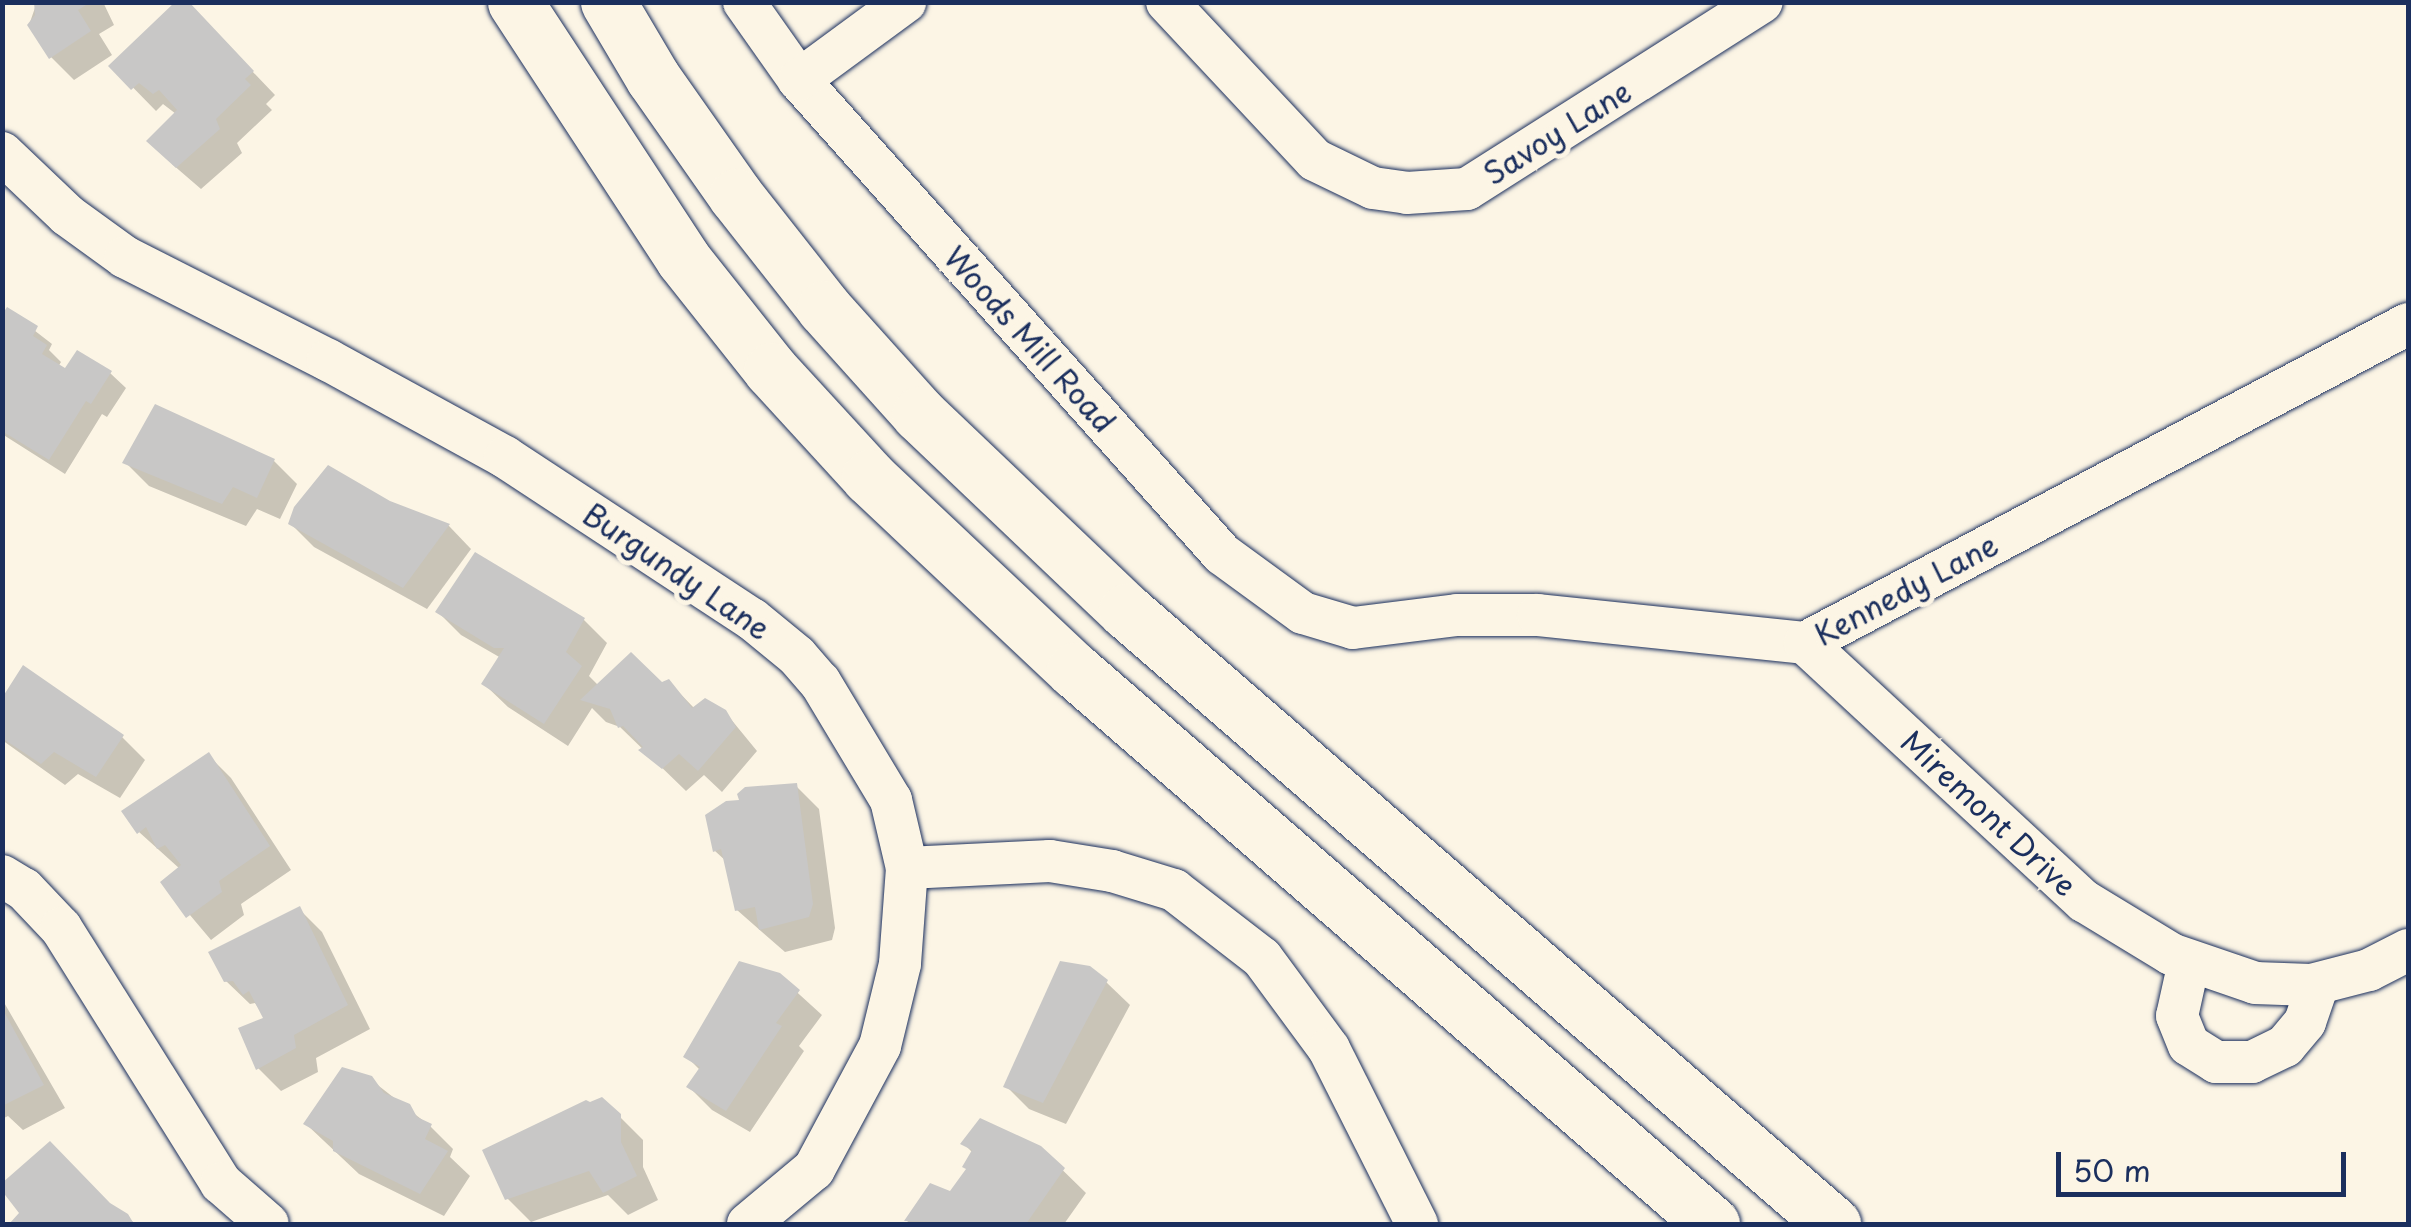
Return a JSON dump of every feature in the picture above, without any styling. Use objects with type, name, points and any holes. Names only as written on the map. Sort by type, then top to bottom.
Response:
[{"type":"highway","points":[[516,2],[683,259],[771,370],[869,477],[1074,670],[1712,1224]]},
{"type":"highway","points":[[608,2],[653,78],[736,196],[824,308],[945,440],[1126,611],[1833,1224]]},
{"type":"street","name":"Woods Mill Road","points":[[744,2],[798,80],[1222,554],[1302,612],[1354,628]]},
{"type":"street","points":[[798,80],[905,2]]},
{"type":"street","name":"Savoy Lane","points":[[1167,2],[1314,160],[1373,188],[1407,193],[1466,189],[1762,2]]},
{"type":"street","name":"Burgundy Lane","points":[[2,153],[67,215],[125,257],[328,360],[504,457],[752,619],[797,656],[857,740],[891,800],[908,868],[900,964],[880,1046],[814,1170],[748,1224]]},
{"type":"street","name":"Kennedy Lane","points":[[1354,628],[1457,615],[1538,615],[1805,643],[2408,324]]},
{"type":"street","name":"Miremont Drive","points":[[1805,643],[2084,901],[2189,962],[2255,984],[2318,984],[2369,970],[2408,950]]},
{"type":"street","points":[[908,868],[1050,861],[1112,870],[1174,890],[1262,958],[1329,1049],[1417,1224]]},
{"type":"street","points":[[2,876],[24,888],[61,928],[221,1182],[268,1224]]},
{"type":"street","points":[[2189,962],[2177,1016],[2189,1045],[2216,1062],[2252,1062],[2284,1046],[2304,1022],[2318,984]]},
{"type":"building","points":[[34,2],[91,2],[78,10],[91,31],[49,59],[27,25],[35,15]]},
{"type":"building","points":[[175,2],[189,2],[254,71],[245,79],[251,85],[216,119],[220,129],[176,168],[146,141],[177,110],[159,90],[153,94],[139,83],[131,90],[108,66]]},
{"type":"building","points":[[7,307],[38,326],[33,336],[47,345],[42,354],[65,368],[77,350],[112,371],[91,404],[86,401],[49,460],[2,431],[2,315]]},
{"type":"building","points":[[155,404],[275,459],[257,498],[233,487],[222,504],[122,463]]},
{"type":"building","points":[[328,465],[390,501],[450,524],[403,588],[288,524],[294,507]]},
{"type":"building","points":[[475,552],[585,618],[566,652],[582,666],[544,724],[481,684],[504,648],[494,648],[435,612]]},
{"type":"building","points":[[631,652],[662,682],[669,679],[692,708],[705,698],[726,710],[736,727],[698,771],[679,754],[662,769],[638,750],[643,747],[623,726],[618,728],[610,709],[580,700]]},
{"type":"building","points":[[23,665],[124,735],[96,777],[54,752],[41,764],[2,738],[2,698]]},
{"type":"building","points":[[209,752],[270,846],[219,881],[222,892],[186,918],[160,882],[181,865],[165,845],[157,849],[146,827],[137,834],[121,811]]},
{"type":"building","points":[[797,783],[813,904],[809,917],[759,930],[755,907],[735,911],[721,849],[713,852],[705,815],[726,801],[739,800],[737,794],[745,787]]},
{"type":"building","points":[[300,906],[348,1005],[294,1035],[296,1048],[256,1070],[238,1028],[263,1018],[249,991],[243,995],[233,981],[224,982],[208,952]]},
{"type":"building","points":[[739,961],[780,973],[800,990],[776,1023],[782,1026],[726,1111],[686,1087],[700,1067],[683,1057]]},
{"type":"building","points":[[1060,961],[1090,966],[1108,980],[1043,1103],[1003,1087]]},
{"type":"building","points":[[2,1008],[44,1085],[2,1106]]},
{"type":"building","points":[[342,1067],[372,1076],[384,1093],[410,1104],[417,1117],[432,1124],[425,1139],[448,1151],[420,1194],[333,1151],[333,1141],[303,1124]]},
{"type":"building","points":[[602,1097],[621,1114],[621,1142],[637,1176],[603,1193],[589,1171],[505,1200],[482,1150],[586,1100]]},
{"type":"building","points":[[980,1118],[1041,1146],[1065,1168],[1026,1224],[904,1221],[930,1183],[950,1191],[966,1169],[962,1167],[972,1150],[960,1144]]},
{"type":"building","points":[[50,1141],[134,1224],[9,1224],[19,1213],[2,1191],[2,1183]]}]
